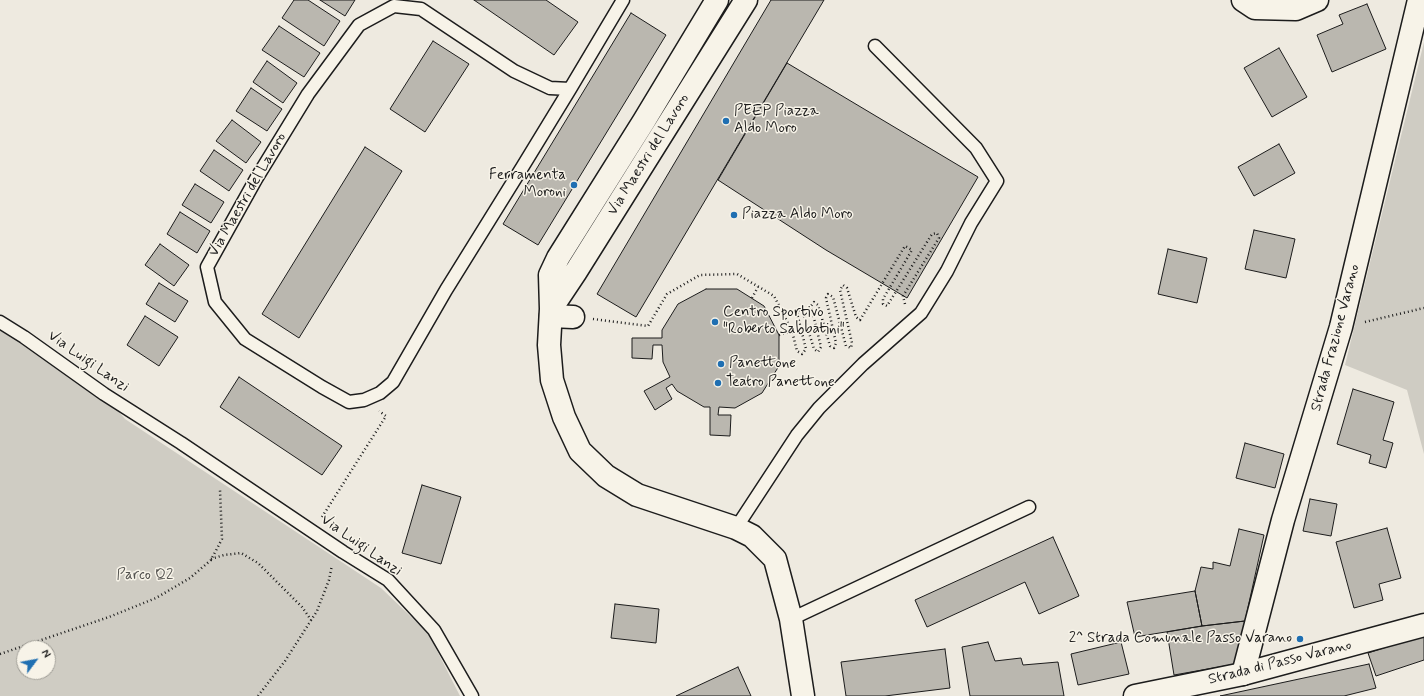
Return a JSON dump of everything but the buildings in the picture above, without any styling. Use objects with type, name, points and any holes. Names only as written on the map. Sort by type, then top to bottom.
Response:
[{"type":"street","name":"Via Maestri del Lavoro","points":[[717,0],[644,122],[558,258],[550,275],[551,312],[549,345],[552,380],[564,417],[580,451],[606,476],[636,495],[736,528],[752,536],[775,559],[791,619],[803,696]]},
{"type":"street","name":"Via Maestri del Lavoro","points":[[551,312],[746,0]]},
{"type":"street","points":[[1243,0],[1255,8],[1296,9],[1317,0]]},
{"type":"street","name":"Strada Frazione Varano","points":[[1243,674],[1283,520],[1341,327],[1419,0]]},
{"type":"street","points":[[551,312],[573,317]]},
{"type":"street","name":"Strada di Passo Varano","points":[[1135,696],[1243,674],[1424,625]]},
{"type":"lane","name":"Via Maestri del Lavoro","points":[[570,89],[550,88],[514,71],[421,9],[394,6],[359,25],[308,94],[256,179],[207,267],[215,302],[245,339],[349,402],[364,400],[380,393],[393,382],[446,290],[570,89],[623,0]]},
{"type":"lane","points":[[736,528],[798,435],[819,408],[863,364],[921,313],[947,271],[971,223],[997,181],[976,148],[875,46]]},
{"type":"lane","points":[[644,122],[662,134]]},
{"type":"lane","name":"Via Luigi Lanzi","points":[[0,322],[24,337],[104,394],[219,468],[335,547],[388,580],[434,630],[472,696]]},
{"type":"lane","points":[[791,619],[1029,507]]},
{"type":"path","points":[[573,317],[648,326],[667,294],[700,275],[736,274],[774,296],[792,331],[798,351],[802,354],[806,349],[797,313],[799,310],[803,313],[814,349],[818,352],[821,347],[810,306],[814,302],[818,305],[830,346],[834,348],[836,344],[826,298],[828,294],[833,297],[846,346],[851,348],[852,343],[840,290],[843,285],[848,288],[856,317],[860,320],[905,246],[912,250],[883,299],[883,304],[887,306],[932,234],[937,233],[939,238],[903,296],[906,304],[910,303]]},
{"type":"path","points":[[752,298],[758,287]]},
{"type":"path","points":[[1341,327],[1424,308]]},
{"type":"path","points":[[779,335],[792,331]]},
{"type":"path","points":[[313,532],[386,416],[364,400]]},
{"type":"path","points":[[211,560],[222,540],[219,468]]},
{"type":"path","points":[[258,696],[285,661],[316,611],[329,580],[335,547]]},
{"type":"path","points":[[0,654],[109,617],[156,598],[190,578],[211,560],[224,555],[241,553],[258,563],[302,607],[311,620]]},
{"type":"green space","points":[[1424,42],[1424,454],[1407,390],[1345,365]]},
{"type":"green space","name":"Parco Q2","points":[[0,321],[104,394],[125,419],[381,588],[428,633],[460,696],[0,696]]},
{"type":"place","name":"PEEP Piazza Aldo Moro","points":[[726,121]]},
{"type":"place","name":"Ferramenta Moroni","points":[[574,185]]},
{"type":"place","name":"Piazza Aldo Moro","points":[[734,215]]},
{"type":"place","name":"Centro Sportivo \"Roberto Sabbatini\"","points":[[715,322]]},
{"type":"place","name":"Panettone","points":[[721,364]]},
{"type":"place","name":"Teatro Panettone","points":[[718,383]]},
{"type":"place","name":"2^ Strada Comunale Passo Varano","points":[[1300,639]]}]
